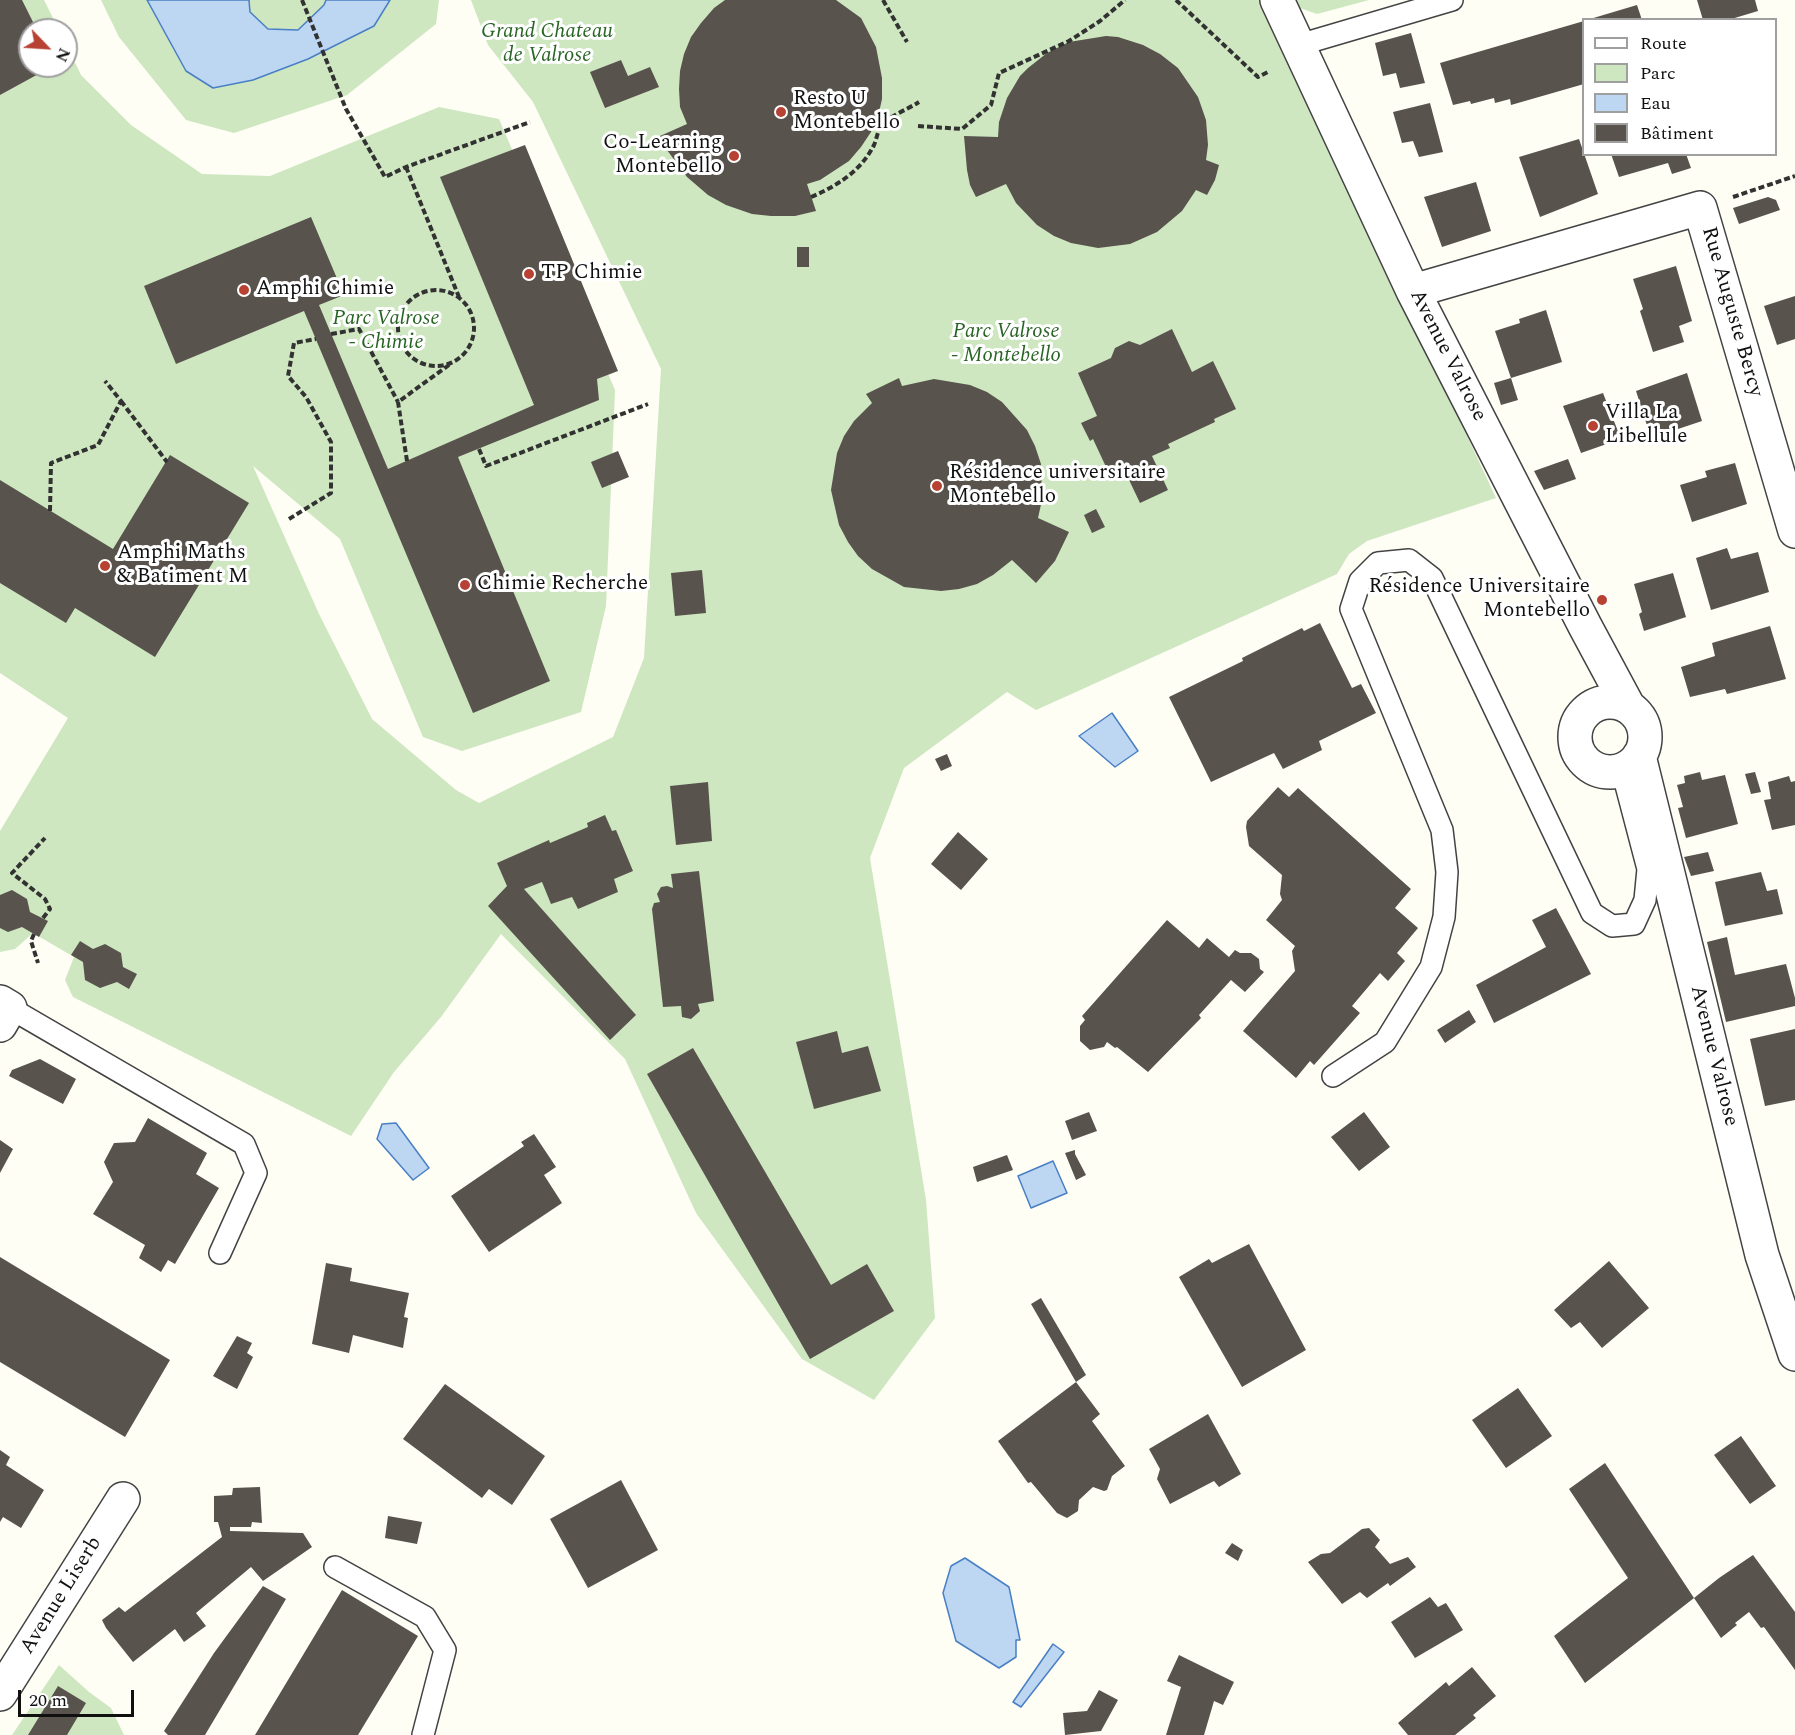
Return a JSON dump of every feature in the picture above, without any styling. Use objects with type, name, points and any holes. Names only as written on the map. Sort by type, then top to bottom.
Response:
[{"type":"street","name":"Avenue Valrose","points":[[1277,0],[1413,291],[1585,626],[1628,706],[1637,713],[1643,723],[1646,734],[1644,746],[1631,763],[1761,1256],[1795,1354]]},
{"type":"street","name":"Rue Auguste Bercy","points":[[1413,291],[1700,208],[1795,531]]},
{"type":"street","points":[[1628,706],[1604,701],[1593,706],[1577,725],[1575,736],[1582,757],[1599,770],[1610,772],[1631,763]]},
{"type":"street","points":[[1761,1256],[1795,1305]]},
{"type":"street","name":"Avenue Liserb","points":[[0,1694],[123,1499]]},
{"type":"lane","points":[[1299,45],[1452,0]]},
{"type":"lane","points":[[1333,1076],[1385,1042],[1431,967],[1444,917],[1447,872],[1442,830],[1352,609],[1360,581],[1378,563],[1409,560],[1432,579],[1592,913],[1612,926],[1635,924],[1645,900],[1648,869],[1631,763]]},
{"type":"lane","points":[[3,1012],[244,1144],[256,1173],[220,1253]]},
{"type":"lane","points":[[335,1566],[425,1617],[444,1650],[423,1735]]},
{"type":"path","points":[[302,0],[346,109],[385,177],[406,167],[530,122]]},
{"type":"path","points":[[883,0],[907,42]]},
{"type":"path","points":[[918,126],[962,129],[991,105],[999,73],[1069,41],[1100,21],[1125,0]]},
{"type":"path","points":[[1176,0],[1258,77],[1275,69]]},
{"type":"path","points":[[811,197],[834,188],[851,174],[862,163],[873,146],[882,124],[919,102]]},
{"type":"path","points":[[398,402],[462,355],[470,345],[473,326],[468,308],[460,298],[406,167]]},
{"type":"path","points":[[1700,208],[1795,176]]},
{"type":"path","points":[[460,298],[450,292],[437,290],[420,294],[405,305],[398,328],[400,340],[406,351],[426,365],[439,366],[452,362],[462,355]]},
{"type":"path","points":[[332,334],[359,329],[398,402],[407,461]]},
{"type":"path","points":[[290,519],[331,493],[332,442],[306,397],[288,376],[294,343],[316,339]]},
{"type":"path","points":[[105,381],[166,462]]},
{"type":"path","points":[[50,511],[51,463],[98,445],[121,401]]},
{"type":"path","points":[[479,448],[486,466],[648,404]]},
{"type":"path","points":[[43,918],[50,909],[45,899],[12,873],[45,838]]},
{"type":"path","points":[[34,934],[31,941],[38,963]]},
{"type":"green space","points":[[0,0],[44,0],[53,18],[18,18],[18,78],[78,78],[78,69],[81,75],[131,125],[202,174],[270,176],[439,107],[499,119],[615,390],[606,606],[581,712],[462,751],[423,737],[340,539],[253,466],[319,614],[372,719],[456,790],[479,803],[613,737],[644,658],[661,369],[533,102],[488,45],[471,0],[1264,0],[1496,498],[1367,541],[1349,554],[1337,574],[1036,710],[1007,692],[904,768],[870,858],[926,1200],[935,1318],[874,1400],[802,1359],[696,1213],[625,1059],[501,934],[441,1017],[394,1072],[351,1136],[73,997],[65,980],[74,957],[33,933],[15,949],[0,952],[0,831],[68,718],[0,673]]},
{"type":"green space","points":[[101,0],[439,0],[436,24],[347,95],[234,133],[186,120],[119,37]]},
{"type":"green space","points":[[1297,0],[1369,0],[1317,14],[1300,8]]},
{"type":"green space","points":[[59,1665],[111,1708],[124,1735],[12,1735]]},
{"type":"water","points":[[147,0],[249,0],[250,12],[268,29],[298,30],[324,5],[326,0],[390,0],[374,26],[308,59],[253,80],[213,88],[186,71]]},
{"type":"water","points":[[1112,713],[1138,751],[1115,767],[1079,736]]},
{"type":"water","points":[[396,1123],[429,1168],[413,1180],[377,1139],[382,1124]]},
{"type":"water","points":[[1053,1161],[1067,1193],[1031,1208],[1018,1176]]},
{"type":"water","points":[[965,1558],[1009,1587],[1020,1640],[1016,1640],[1016,1657],[999,1668],[956,1641],[943,1593],[951,1566]]},
{"type":"water","points":[[1053,1644],[1064,1652],[1021,1707],[1013,1702]]},
{"type":"building","points":[[0,0],[22,0],[31,18],[18,18],[18,78],[31,78],[0,95]]},
{"type":"building","name":"Resto U Montebello","points":[[725,0],[836,0],[861,18],[876,47],[882,78],[882,99],[878,117],[871,132],[849,161],[820,180],[807,184],[816,211],[795,216],[771,216],[752,214],[726,205],[708,195],[687,177],[664,146],[660,136],[687,124],[680,107],[679,89],[680,71],[691,37],[714,8]]},
{"type":"building","points":[[1697,0],[1755,0],[1758,11],[1735,18],[1702,18]]},
{"type":"building","points":[[1637,5],[1641,18],[1593,18]]},
{"type":"building","points":[[1582,22],[1582,85],[1511,105],[1510,99],[1495,103],[1494,98],[1471,104],[1470,101],[1453,105],[1440,63]]},
{"type":"building","points":[[1411,33],[1425,83],[1400,88],[1396,73],[1383,76],[1375,43]]},
{"type":"building","points":[[1106,36],[1118,37],[1143,45],[1160,54],[1178,68],[1198,97],[1206,120],[1208,145],[1206,160],[1219,165],[1215,180],[1207,195],[1196,190],[1182,211],[1157,232],[1130,244],[1098,248],[1071,243],[1037,225],[1016,203],[1006,184],[976,197],[970,185],[967,170],[964,136],[998,137],[999,122],[1007,98],[1020,76],[1028,68],[1047,53],[1069,42]]},
{"type":"building","points":[[621,60],[628,76],[650,67],[659,87],[605,108],[590,72]]},
{"type":"building","points":[[1430,103],[1443,152],[1419,157],[1413,141],[1402,143],[1393,112]]},
{"type":"building","points":[[1579,139],[1582,156],[1585,156],[1598,194],[1540,217],[1519,157]]},
{"type":"building","points":[[525,145],[618,371],[597,379],[599,400],[458,457],[550,681],[473,713],[304,311],[176,364],[144,286],[311,217],[344,295],[319,305],[388,469],[534,405],[440,177]]},
{"type":"building","points":[[1612,156],[1687,156],[1691,168],[1672,174],[1668,163],[1619,177]]},
{"type":"building","points":[[1476,182],[1491,231],[1442,247],[1424,197]]},
{"type":"building","points":[[1768,197],[1776,200],[1780,210],[1739,224],[1733,208]]},
{"type":"building","points":[[797,247],[809,247],[809,267],[797,267]]},
{"type":"building","points":[[1676,266],[1692,321],[1679,326],[1684,342],[1653,352],[1633,279]]},
{"type":"building","points":[[1795,296],[1795,339],[1777,345],[1764,306]]},
{"type":"building","points":[[1546,310],[1562,362],[1511,378],[1495,331],[1520,323],[1519,319]]},
{"type":"building","points":[[1172,329],[1192,372],[1213,361],[1236,409],[1214,419],[1215,422],[1168,444],[1170,448],[1152,456],[1168,490],[1140,503],[1121,463],[1107,469],[1093,439],[1090,441],[1081,423],[1097,416],[1078,373],[1111,358],[1115,348],[1129,341],[1140,345]]},
{"type":"building","points":[[1687,373],[1702,421],[1651,438],[1636,391]]},
{"type":"building","name":"Résidence universitaire Montebello","points":[[899,378],[902,386],[934,379],[970,385],[1002,402],[1027,430],[1041,464],[1042,500],[1038,518],[1069,532],[1055,561],[1036,583],[1012,560],[977,584],[959,589],[941,591],[904,587],[872,569],[858,556],[848,542],[839,525],[831,490],[837,453],[854,421],[872,403],[866,394]]},
{"type":"building","points":[[1511,378],[1518,400],[1501,405],[1494,383]]},
{"type":"building","name":"Villa La Libellule","points":[[1603,393],[1621,439],[1581,453],[1563,406]]},
{"type":"building","points":[[618,451],[629,477],[602,488],[591,462]]},
{"type":"building","name":"Amphi Maths & Batiment M","points":[[170,455],[249,503],[155,657],[75,608],[66,623],[0,583],[0,480],[113,549]]},
{"type":"building","points":[[1568,459],[1576,479],[1544,490],[1534,471]]},
{"type":"building","points":[[1735,463],[1747,504],[1692,522],[1680,485],[1707,477],[1705,471]]},
{"type":"building","points":[[1096,509],[1105,527],[1092,533],[1084,515]]},
{"type":"building","points":[[1727,548],[1731,559],[1758,552],[1769,592],[1711,610],[1696,558]]},
{"type":"building","points":[[702,570],[706,613],[675,616],[671,573]]},
{"type":"building","points":[[1673,573],[1686,617],[1644,631],[1639,614],[1642,612],[1634,584]]},
{"type":"building","points":[[1320,623],[1352,688],[1361,684],[1376,713],[1319,741],[1322,750],[1283,769],[1274,753],[1211,782],[1169,697],[1243,661],[1242,658],[1302,628],[1304,631]]},
{"type":"building","points":[[1770,626],[1786,679],[1727,694],[1725,689],[1690,697],[1681,667],[1715,656],[1712,643]]},
{"type":"building","points":[[947,754],[952,766],[941,771],[935,759]]},
{"type":"building","points":[[1700,772],[1702,780],[1725,775],[1738,824],[1686,838],[1678,808],[1683,807],[1677,785],[1685,783],[1684,776]]},
{"type":"building","points":[[1755,772],[1761,792],[1751,794],[1745,774]]},
{"type":"building","points":[[1789,776],[1791,782],[1795,781],[1795,825],[1772,830],[1764,800],[1771,799],[1768,782]]},
{"type":"building","points":[[708,782],[712,841],[676,845],[670,786]]},
{"type":"building","points":[[1278,787],[1289,797],[1298,788],[1411,889],[1395,908],[1418,928],[1397,953],[1405,961],[1388,981],[1380,973],[1352,1006],[1360,1013],[1314,1065],[1310,1061],[1296,1078],[1243,1031],[1295,971],[1292,951],[1295,946],[1266,920],[1282,900],[1280,894],[1282,875],[1249,846],[1246,827],[1247,821]]},
{"type":"building","points":[[605,815],[612,831],[616,830],[633,871],[614,879],[618,892],[578,909],[572,897],[551,904],[542,882],[524,889],[636,1015],[610,1040],[488,906],[507,886],[497,863],[549,840],[550,843],[588,827],[587,823]]},
{"type":"building","points":[[958,832],[988,859],[961,890],[931,864]]},
{"type":"building","points":[[1708,852],[1714,871],[1691,876],[1684,857]]},
{"type":"building","points":[[699,871],[714,1001],[698,1004],[700,1011],[691,1019],[682,1017],[681,1006],[663,1007],[652,909],[654,903],[660,902],[657,894],[661,887],[673,888],[671,874]]},
{"type":"building","points":[[1761,872],[1767,891],[1777,889],[1783,914],[1725,926],[1715,882]]},
{"type":"building","points":[[12,890],[27,899],[30,912],[48,921],[39,937],[22,927],[8,932],[0,928],[0,895]]},
{"type":"building","points":[[1556,908],[1591,974],[1494,1023],[1476,985],[1546,947],[1532,920]]},
{"type":"building","points":[[1167,920],[1199,948],[1207,938],[1229,957],[1235,950],[1240,953],[1251,953],[1259,959],[1260,969],[1264,972],[1245,992],[1231,980],[1199,1015],[1201,1018],[1148,1072],[1117,1047],[1107,1042],[1104,1047],[1090,1050],[1080,1041],[1080,1026],[1085,1020],[1082,1016]]},
{"type":"building","points":[[1727,937],[1735,975],[1786,964],[1795,1006],[1726,1022],[1707,942]]},
{"type":"building","points":[[80,941],[93,949],[105,944],[121,953],[123,967],[137,974],[129,989],[117,982],[100,988],[85,980],[83,962],[71,955]]},
{"type":"building","points":[[1469,1010],[1476,1022],[1445,1043],[1437,1030]]},
{"type":"building","points":[[1795,1029],[1795,1100],[1765,1106],[1750,1039]]},
{"type":"building","points":[[837,1031],[842,1053],[868,1046],[881,1091],[814,1109],[796,1042]]},
{"type":"building","points":[[693,1048],[831,1285],[867,1264],[894,1311],[810,1359],[647,1074]]},
{"type":"building","points":[[40,1059],[76,1079],[63,1104],[9,1076],[12,1070]]},
{"type":"building","points":[[1089,1112],[1097,1131],[1072,1140],[1065,1121]]},
{"type":"building","points":[[1364,1112],[1390,1147],[1359,1171],[1331,1137]]},
{"type":"building","points":[[148,1118],[207,1153],[196,1174],[219,1188],[175,1264],[168,1260],[161,1272],[139,1258],[145,1245],[93,1214],[113,1182],[104,1162],[114,1143],[135,1142]]},
{"type":"building","points":[[534,1134],[556,1167],[544,1175],[562,1203],[489,1252],[451,1196],[524,1146],[521,1142]]},
{"type":"building","points":[[0,1140],[13,1149],[0,1173]]},
{"type":"building","points":[[1075,1150],[1086,1175],[1076,1180],[1065,1153]]},
{"type":"building","points":[[1007,1155],[1013,1170],[977,1182],[973,1167]]},
{"type":"building","points":[[1249,1244],[1306,1350],[1242,1387],[1179,1277],[1209,1259],[1212,1263]]},
{"type":"building","points":[[0,1257],[170,1360],[125,1437],[0,1362]]},
{"type":"building","points":[[1609,1261],[1649,1308],[1602,1348],[1580,1322],[1571,1328],[1554,1310]]},
{"type":"building","points":[[326,1263],[352,1268],[350,1281],[409,1293],[404,1317],[408,1318],[403,1348],[353,1335],[349,1353],[312,1344]]},
{"type":"building","points":[[1041,1298],[1086,1375],[1076,1382],[1031,1304]]},
{"type":"building","points":[[237,1336],[252,1343],[247,1353],[253,1357],[237,1389],[213,1376]]},
{"type":"building","points":[[1076,1382],[1100,1414],[1092,1421],[1125,1466],[1112,1476],[1107,1490],[1093,1487],[1079,1500],[1078,1511],[1067,1518],[1057,1513],[1031,1482],[1028,1483],[998,1441]]},
{"type":"building","points":[[445,1384],[545,1456],[512,1505],[489,1489],[482,1498],[403,1439]]},
{"type":"building","points":[[1518,1388],[1552,1436],[1506,1468],[1472,1420]]},
{"type":"building","points":[[1208,1414],[1241,1474],[1219,1487],[1214,1481],[1170,1504],[1157,1479],[1160,1469],[1149,1449]]},
{"type":"building","points":[[1741,1436],[1776,1486],[1750,1504],[1714,1455]]},
{"type":"building","points":[[0,1450],[10,1457],[6,1465],[44,1490],[21,1528],[3,1517],[0,1522]]},
{"type":"building","points":[[1605,1463],[1694,1598],[1585,1683],[1554,1636],[1628,1578],[1569,1489]]},
{"type":"building","points":[[621,1480],[658,1550],[588,1588],[550,1519]]},
{"type":"building","points":[[260,1487],[262,1523],[252,1522],[251,1527],[230,1527],[230,1531],[303,1533],[312,1547],[263,1581],[251,1567],[196,1613],[206,1626],[184,1642],[175,1629],[133,1662],[102,1620],[119,1607],[125,1612],[222,1537],[218,1522],[214,1522],[214,1496],[232,1495],[233,1488]]},
{"type":"building","points":[[388,1516],[422,1522],[417,1544],[385,1538]]},
{"type":"building","points":[[1369,1528],[1380,1540],[1375,1547],[1390,1564],[1408,1557],[1416,1567],[1390,1586],[1388,1583],[1367,1598],[1360,1592],[1342,1604],[1308,1562],[1321,1554],[1330,1553],[1362,1529]]},
{"type":"building","points":[[1232,1543],[1243,1550],[1238,1561],[1225,1553]]},
{"type":"building","points":[[1753,1555],[1795,1612],[1795,1670],[1764,1627],[1761,1628],[1749,1612],[1721,1638],[1694,1598]]},
{"type":"building","points":[[263,1586],[286,1599],[205,1735],[168,1735],[164,1731],[214,1653]]},
{"type":"building","points":[[342,1590],[418,1636],[358,1735],[255,1735]]},
{"type":"building","points":[[1430,1597],[1438,1607],[1446,1603],[1463,1630],[1415,1658],[1391,1622]]},
{"type":"building","points":[[1179,1655],[1234,1682],[1223,1705],[1214,1701],[1204,1735],[1166,1735],[1181,1687],[1167,1681]]},
{"type":"building","points":[[1472,1667],[1496,1696],[1473,1715],[1476,1718],[1455,1735],[1408,1735],[1398,1723],[1446,1682],[1449,1686]]},
{"type":"building","points":[[58,1686],[86,1703],[67,1735],[28,1735]]},
{"type":"building","points":[[1099,1690],[1118,1700],[1101,1731],[1065,1735],[1063,1713],[1087,1711]]},
{"type":"place","name":"Resto U Montebello","points":[[781,112]]},
{"type":"place","name":"Co-Learning Montebello","points":[[734,156]]},
{"type":"place","name":"TP Chimie","points":[[529,274]]},
{"type":"place","name":"Amphi Chimie","points":[[244,290]]},
{"type":"place","name":"Villa La Libellule","points":[[1593,426]]},
{"type":"place","name":"Résidence universitaire Montebello","points":[[937,486]]},
{"type":"place","name":"Amphi Maths & Batiment M","points":[[105,566]]},
{"type":"place","name":"Chimie Recherche","points":[[465,585]]},
{"type":"place","name":"Résidence Universitaire Montebello","points":[[1602,600]]},
{"type":"park label","name":"Grand Chateau de Valrose","points":[[547,45]]},
{"type":"park label","name":"Parc Valrose - Chimie","points":[[386,332]]},
{"type":"park label","name":"Parc Valrose - Montebello","points":[[1006,345]]}]
